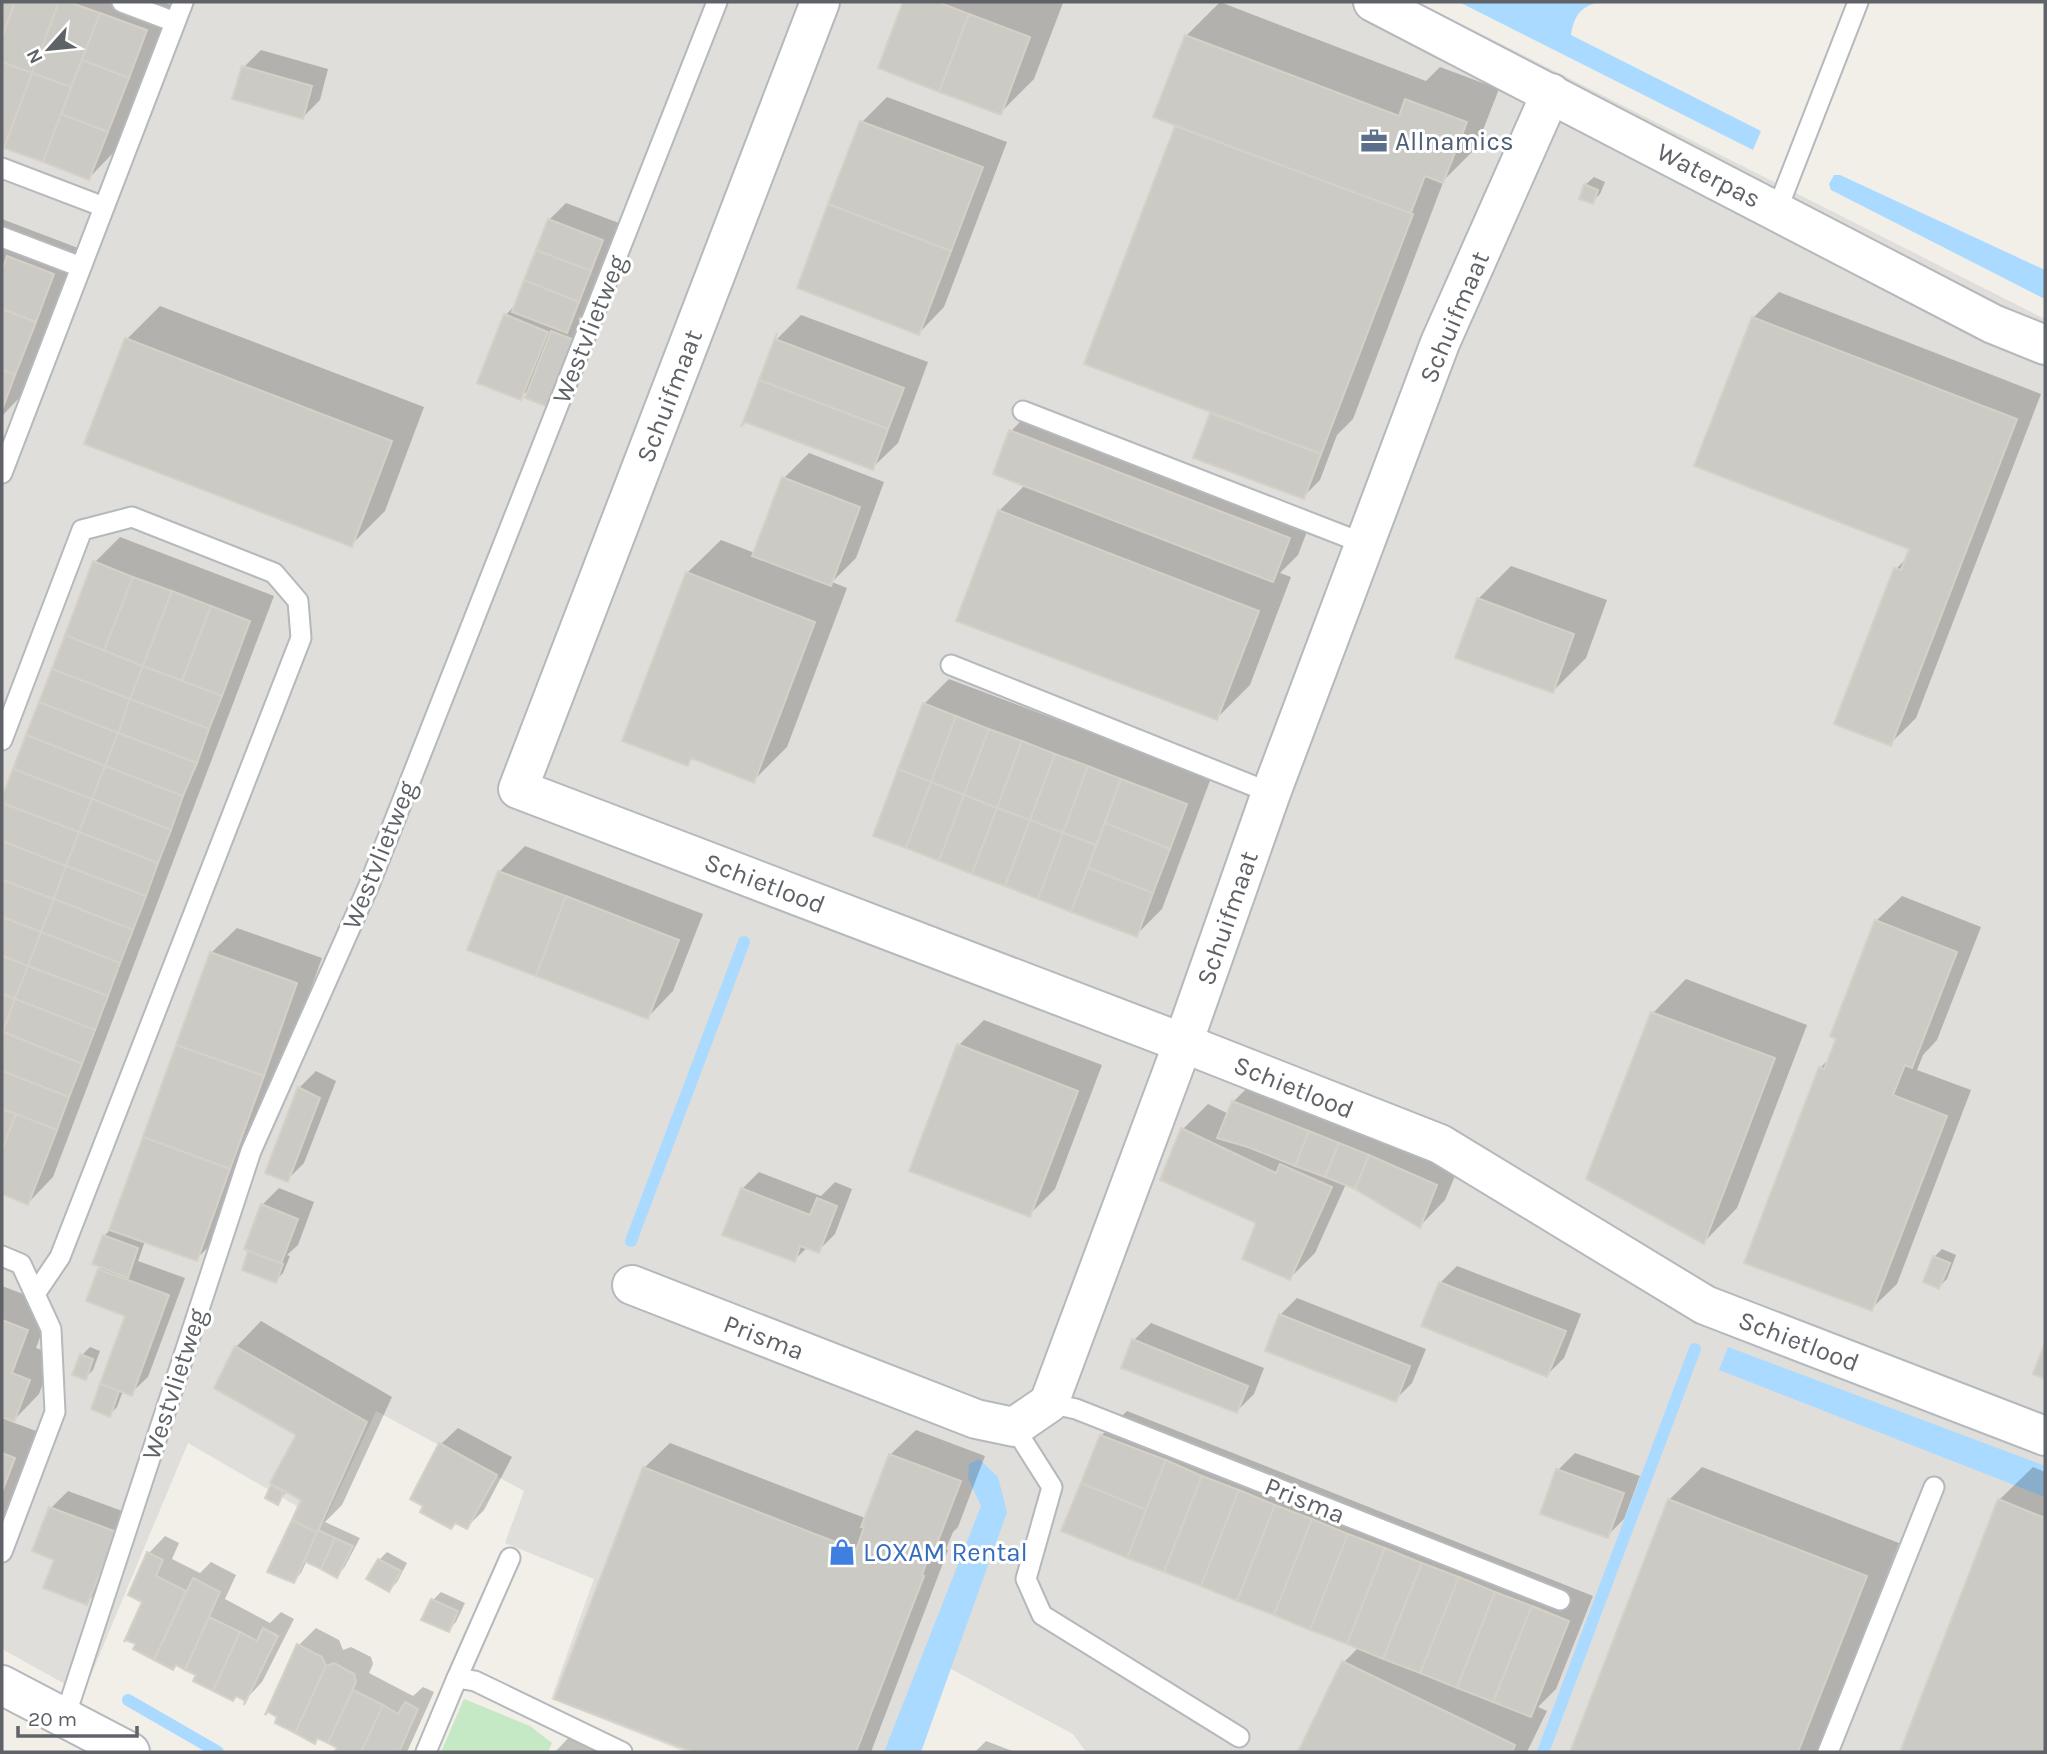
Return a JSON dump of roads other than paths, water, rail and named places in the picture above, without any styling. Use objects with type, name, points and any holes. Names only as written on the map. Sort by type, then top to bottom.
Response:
[{"type":"street","name":"Schuifmaat","points":[[518,789],[820,2]]},
{"type":"street","name":"Waterpas","points":[[1373,2],[1993,324],[2045,345]]},
{"type":"street","name":"Schuifmaat","points":[[1183,1043],[1271,793],[1440,343],[1551,93]]},
{"type":"street","name":"Schietlood","points":[[518,789],[1440,1144],[1705,1305],[2045,1436]]},
{"type":"street","points":[[1014,1427],[1049,1403],[1183,1043]]},
{"type":"street","name":"Prisma","points":[[632,1285],[976,1419],[1014,1427]]},
{"type":"street","points":[[2,1685],[130,1752]]},
{"type":"lane","points":[[122,2],[175,22]]},
{"type":"lane","points":[[2,473],[6,451],[81,267],[183,2]]},
{"type":"lane","name":"Westvlietweg","points":[[65,1717],[251,1151],[370,883],[718,2]]},
{"type":"lane","points":[[1777,210],[1858,2]]},
{"type":"lane","points":[[2,168],[104,207]]},
{"type":"lane","points":[[2,237],[81,267]]},
{"type":"lane","points":[[1023,411],[1365,544]]},
{"type":"lane","points":[[2,740],[82,530],[132,517],[274,573],[298,601],[301,638],[60,1257],[35,1294]]},
{"type":"lane","points":[[951,665],[1271,793]]},
{"type":"lane","points":[[2,1256],[21,1264],[51,1329],[55,1412],[2,1552]]},
{"type":"lane","name":"Prisma","points":[[1049,1403],[1076,1409],[1560,1600]]},
{"type":"lane","points":[[1014,1427],[1052,1487],[1026,1579],[1042,1615],[1239,1737]]},
{"type":"lane","points":[[1828,1752],[1934,1487]]},
{"type":"lane","points":[[426,1752],[510,1558]]},
{"type":"lane","points":[[457,1678],[475,1681],[622,1752]]},
{"type":"water","points":[[1459,2],[1599,2],[1579,13],[1571,35],[1761,131],[1753,150]]},
{"type":"water","points":[[1834,175],[1840,175],[2045,270],[2045,299],[1831,190],[1829,184]]},
{"type":"water","points":[[1728,1347],[2045,1466],[2045,1497],[1719,1370]]},
{"type":"water","points":[[979,1459],[998,1477],[1007,1512],[921,1752],[884,1752],[981,1506],[968,1478],[969,1464]]},
{"type":"waterway","points":[[631,1241],[744,942]]},
{"type":"waterway","points":[[1543,1752],[1695,1349]]},
{"type":"waterway","points":[[128,1700],[218,1752]]},
{"type":"place","name":"Allnamics","points":[[1374,141]]},
{"type":"place","name":"LOXAM Rental","points":[[842,1552]]}]
